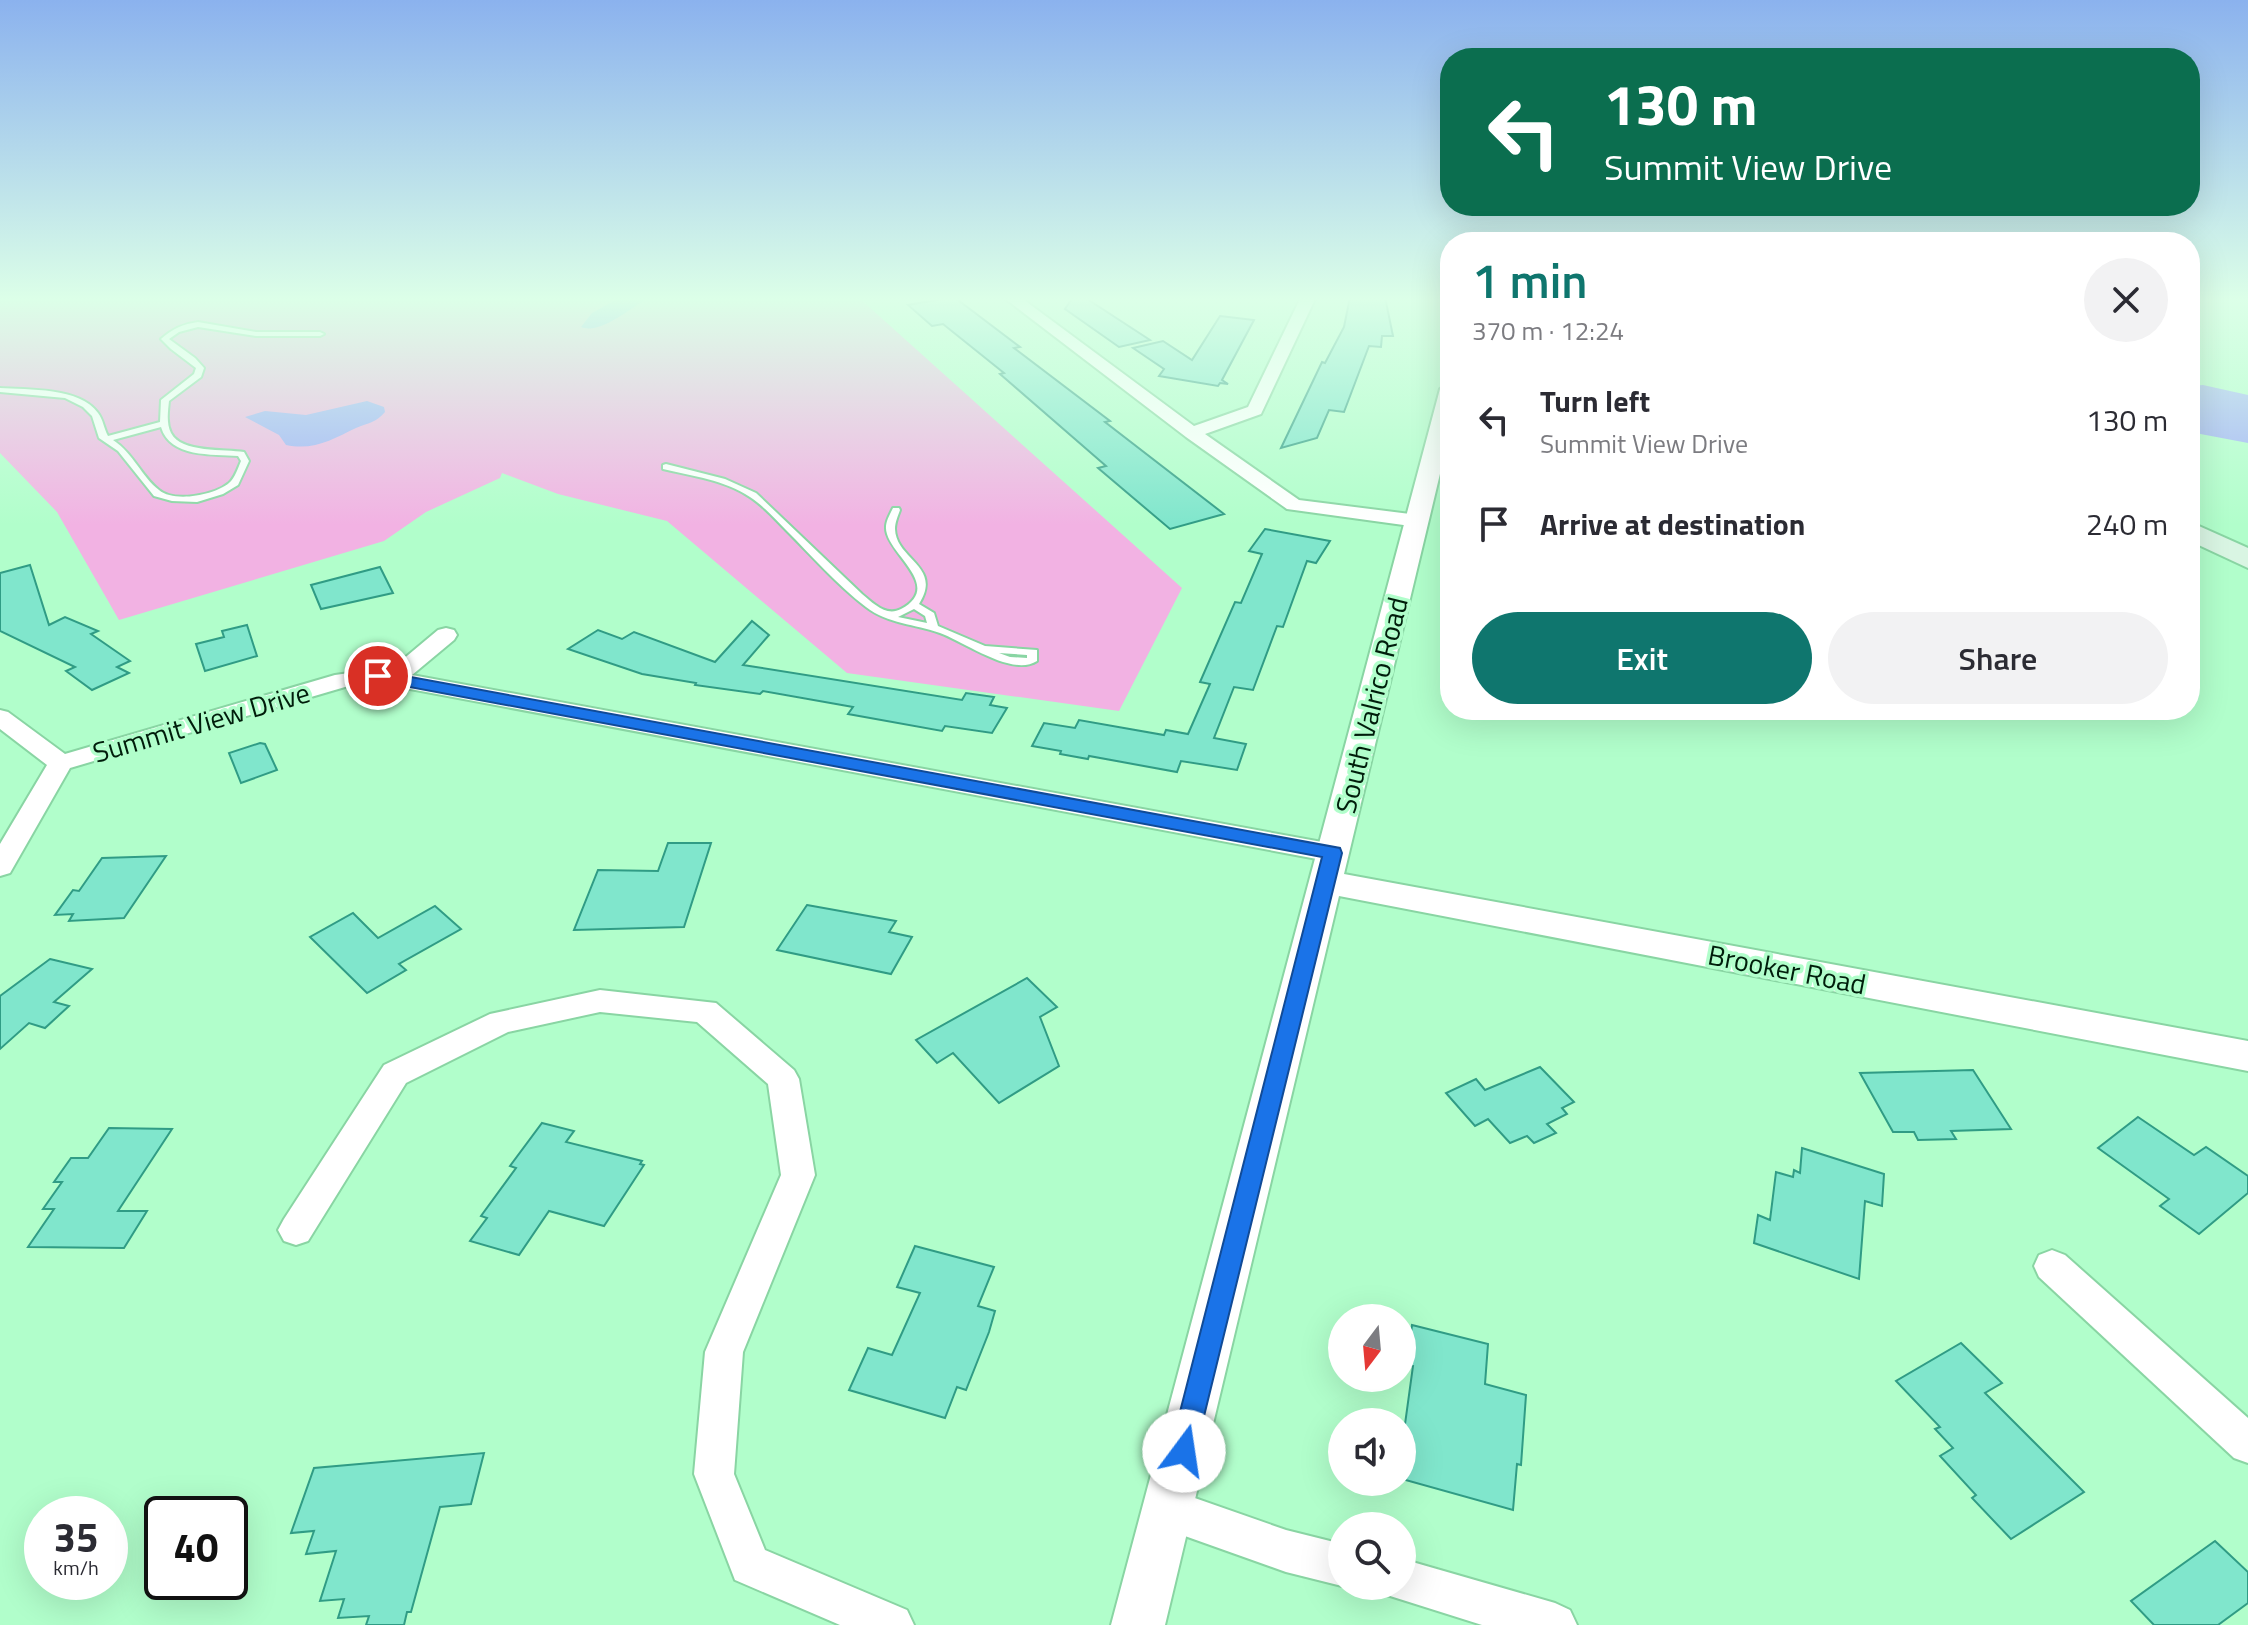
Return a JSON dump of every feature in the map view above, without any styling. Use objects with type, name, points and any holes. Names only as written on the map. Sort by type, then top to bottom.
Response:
[{"type":"main road","points":[[2200,535],[2248,559]]},
{"type":"street","points":[[1111,373],[1294,505],[1418,521]]},
{"type":"street","points":[[1192,433],[1255,410],[1273,373]]},
{"type":"street","name":"South Valrico Road","points":[[1138,1625],[1440,430]]},
{"type":"street","points":[[394,679],[446,635]]},
{"type":"street","name":"Summit View Drive","points":[[61,763],[343,680],[378,676],[1329,868]]},
{"type":"street","points":[[0,717],[61,763],[0,867]]},
{"type":"street","name":"Brooker Road","points":[[1329,868],[2248,1056]]},
{"type":"street","points":[[296,1230],[395,1074],[501,1022],[600,1001],[705,1011],[783,1079],[798,1175],[724,1352],[714,1474],[750,1565],[892,1625]]},
{"type":"street","points":[[2052,1266],[2248,1444]]},
{"type":"street","points":[[1169,1510],[1286,1551],[1328,1562]]},
{"type":"street","points":[[1416,1584],[1555,1625]]},
{"type":"lane","points":[[0,390],[67,396],[86,405],[96,415],[102,436],[134,463],[157,494],[175,499],[197,499],[220,492],[235,483],[245,461],[241,454],[179,447],[169,439],[163,424],[165,400],[199,373]]},
{"type":"lane","points":[[107,439],[163,424]]},
{"type":"lane","points":[[666,467],[738,487],[753,496],[800,536],[868,605],[883,614],[903,624],[933,628],[987,649]]},
{"type":"lane","points":[[883,614],[900,614],[914,605],[922,590],[922,577],[895,544],[890,528],[896,510]]},
{"type":"lane","points":[[914,605],[930,615],[933,628]]},
{"type":"shaded area","points":[[0,373],[942,373],[1182,588],[1119,711],[847,673],[667,521],[558,494],[502,473],[500,478],[426,512],[384,541],[119,620],[57,512],[0,453]]},
{"type":"water","points":[[2200,385],[2248,395],[2248,443],[2200,434]]},
{"type":"water","points":[[367,401],[384,407],[385,412],[375,420],[314,445],[286,445],[279,435],[245,417],[265,411],[306,415]]},
{"type":"building","points":[[1047,373],[1224,514],[1170,529],[1098,468],[1106,466],[1000,374]]},
{"type":"building","points":[[1161,373],[1226,373],[1222,380],[1228,384],[1220,383],[1218,386],[1159,376]]},
{"type":"building","points":[[1317,373],[1359,373],[1344,412],[1329,410],[1317,438],[1281,448]]},
{"type":"building","points":[[1265,529],[1330,541],[1316,563],[1307,561],[1283,627],[1277,626],[1253,690],[1234,687],[1214,738],[1246,744],[1237,770],[1181,761],[1177,772],[1089,756],[1088,759],[1060,754],[1061,751],[1032,746],[1044,723],[1075,728],[1079,720],[1164,735],[1166,730],[1188,734],[1210,684],[1200,682],[1235,602],[1241,603],[1262,554],[1249,551]]},
{"type":"building","points":[[30,565],[49,625],[65,617],[98,631],[91,634],[130,661],[117,667],[129,673],[92,690],[66,671],[75,667],[0,631],[0,573]]},
{"type":"building","points":[[380,567],[393,593],[321,609],[311,585]]},
{"type":"building","points":[[752,621],[769,635],[743,665],[962,700],[966,693],[994,697],[990,705],[1007,708],[992,733],[945,726],[942,731],[848,714],[853,707],[763,691],[760,694],[695,685],[642,674],[568,649],[598,630],[622,639],[634,632],[715,662]]},
{"type":"building","points":[[247,625],[257,656],[205,671],[196,644],[224,637],[222,631]]},
{"type":"building","points":[[265,744],[277,770],[241,783],[229,753]]},
{"type":"building","points":[[668,843],[711,843],[684,927],[574,930],[598,870],[658,871]]},
{"type":"building","points":[[166,856],[124,918],[69,921],[73,914],[55,915],[73,890],[79,891],[102,858]]},
{"type":"building","points":[[807,905],[896,921],[889,932],[912,937],[891,974],[777,950]]},
{"type":"building","points":[[435,906],[461,929],[399,964],[406,970],[367,993],[310,937],[353,913],[378,938]]},
{"type":"building","points":[[50,959],[92,969],[54,1002],[69,1006],[45,1028],[29,1023],[0,1049],[0,996]]},
{"type":"building","points":[[1027,978],[1057,1007],[1040,1017],[1059,1066],[999,1103],[953,1053],[937,1063],[916,1040]]},
{"type":"building","points":[[1540,1067],[1574,1102],[1562,1108],[1567,1114],[1547,1124],[1556,1133],[1534,1143],[1527,1136],[1510,1143],[1488,1119],[1475,1126],[1446,1093],[1476,1079],[1485,1090]]},
{"type":"building","points":[[1973,1070],[2011,1129],[1951,1131],[1956,1139],[1918,1140],[1914,1132],[1893,1132],[1860,1073]]},
{"type":"building","points":[[2138,1117],[2194,1155],[2206,1147],[2248,1176],[2248,1193],[2199,1234],[2160,1206],[2169,1199],[2098,1148]]},
{"type":"building","points":[[542,1123],[574,1131],[566,1142],[642,1161],[640,1164],[644,1165],[604,1226],[549,1211],[519,1255],[470,1241],[487,1218],[481,1216],[516,1168],[510,1166]]},
{"type":"building","points":[[109,1128],[172,1129],[118,1211],[147,1211],[124,1248],[28,1247],[54,1209],[43,1209],[62,1182],[54,1182],[71,1158],[88,1158]]},
{"type":"building","points":[[1802,1148],[1884,1174],[1882,1206],[1865,1201],[1859,1279],[1754,1243],[1758,1215],[1770,1220],[1776,1172],[1793,1177],[1794,1170],[1800,1173]]},
{"type":"building","points":[[915,1246],[994,1267],[978,1306],[995,1311],[989,1332],[966,1390],[957,1387],[945,1418],[849,1390],[868,1348],[892,1355],[920,1293],[897,1287]]},
{"type":"building","points":[[1416,1326],[1488,1344],[1485,1384],[1526,1395],[1521,1465],[1517,1464],[1513,1510],[1416,1483],[1416,1408],[1407,1408],[1409,1392],[1416,1392]]},
{"type":"building","points":[[1961,1343],[2002,1383],[1985,1393],[2084,1492],[2011,1539],[1972,1498],[1976,1495],[1940,1456],[1953,1448],[1935,1429],[1940,1427],[1896,1381]]},
{"type":"building","points":[[484,1453],[471,1504],[440,1507],[411,1612],[407,1612],[404,1625],[366,1625],[369,1616],[338,1618],[344,1599],[320,1601],[336,1551],[306,1554],[314,1531],[291,1533],[314,1468]]},
{"type":"building","points":[[2215,1541],[2248,1572],[2248,1603],[2218,1625],[2154,1625],[2131,1601]]},
{"type":"route","points":[[378,676],[1333,853],[1184,1451]]}]
